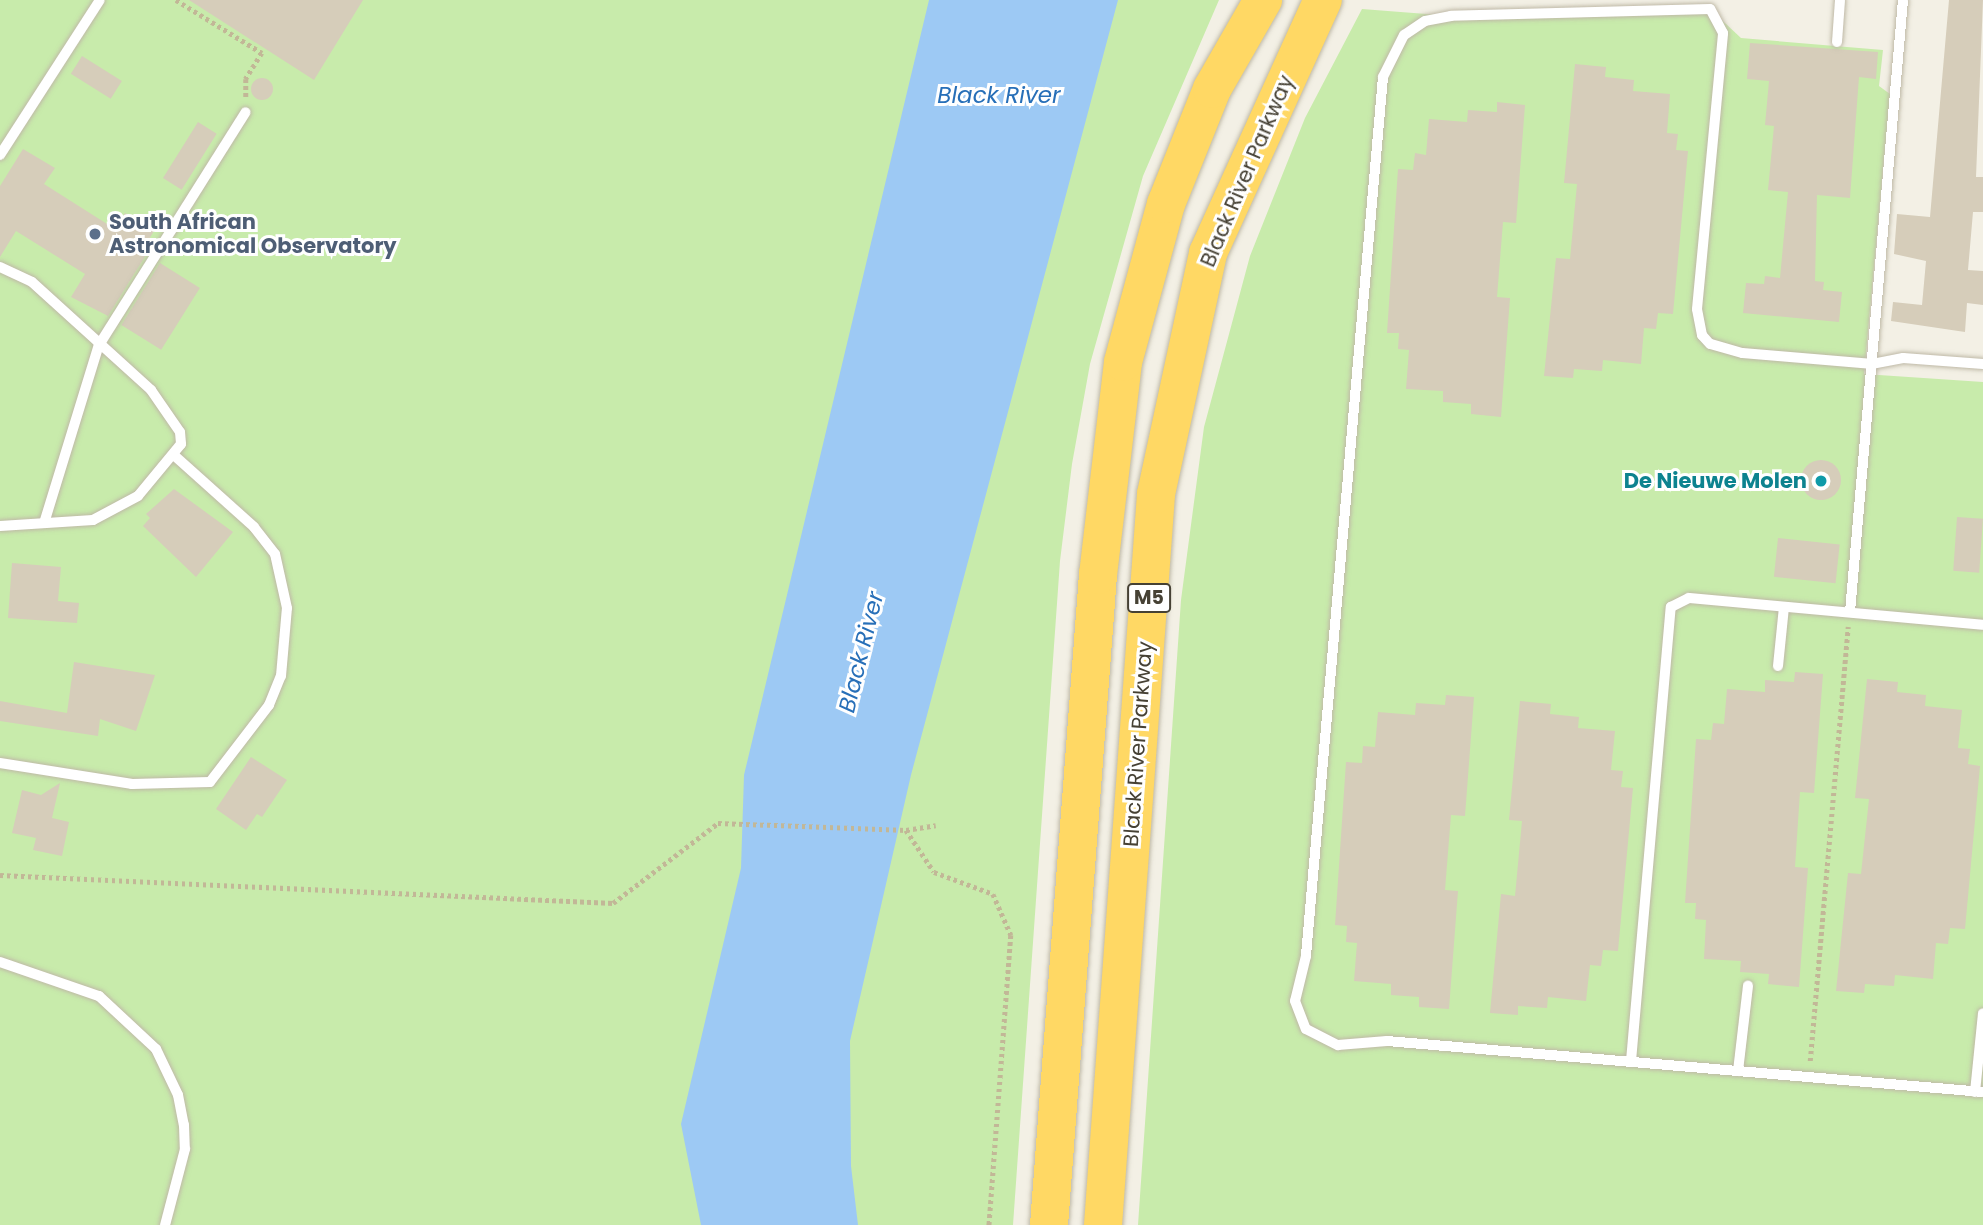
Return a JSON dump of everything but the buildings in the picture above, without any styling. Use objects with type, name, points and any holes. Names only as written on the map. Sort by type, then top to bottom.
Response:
[{"type":"highway","points":[[1212,89],[1225,22],[1237,0]]},
{"type":"highway","name":"M5","points":[[1049,1225],[1098,575],[1123,362],[1166,204],[1212,89],[1263,0]]},
{"type":"highway","name":"Black River Parkway","points":[[1103,1225],[1156,494],[1208,253],[1323,0]]},
{"type":"lane","points":[[0,155],[100,0]]},
{"type":"lane","points":[[1838,42],[1840,0]]},
{"type":"lane","points":[[1850,612],[1903,0]]},
{"type":"lane","points":[[1983,364],[1903,358],[1873,364],[1742,353],[1710,344],[1702,335],[1697,309],[1723,33],[1710,9],[1438,17],[1414,27],[1396,44],[1383,76],[1306,956],[1296,1009],[1314,1037],[1338,1045],[1387,1041],[1979,1092],[1983,1013]]},
{"type":"lane","points":[[45,520],[99,345],[246,112]]},
{"type":"lane","points":[[0,267],[33,282],[151,390],[180,432],[176,457],[138,496],[93,520],[45,520],[0,526]]},
{"type":"lane","points":[[0,763],[132,784],[194,786],[223,773],[270,705],[281,676],[287,608],[275,554],[254,527],[176,457]]},
{"type":"lane","points":[[1631,1061],[1668,614],[1676,602],[1689,598],[1983,625]]},
{"type":"lane","points":[[1778,666],[1784,607]]},
{"type":"lane","points":[[0,962],[99,996],[156,1049],[178,1095],[184,1125],[185,1149],[165,1225]]},
{"type":"lane","points":[[1738,1071],[1748,986]]},
{"type":"path","points":[[176,0],[262,53],[246,79],[246,112]]},
{"type":"path","points":[[1808,1077],[1850,612]]},
{"type":"path","points":[[0,875],[613,903],[718,824],[906,830],[936,825]]},
{"type":"path","points":[[906,830],[934,872],[993,894],[1011,935],[989,1225]]},
{"type":"green space","points":[[0,0],[1219,0],[1143,176],[1090,364],[1072,464],[1060,561],[1013,1225],[0,1225]]},
{"type":"green space","points":[[1362,9],[1452,16],[1710,9],[1741,38],[1883,50],[1879,86],[1890,94],[1864,374],[1983,382],[1983,1225],[1138,1225],[1181,600],[1204,427],[1250,256],[1305,118]]},
{"type":"water","name":"Black River","points":[[929,0],[1118,0],[911,775],[850,1041],[851,1166],[858,1225],[701,1225],[681,1124],[741,868],[744,775]]},
{"type":"place","name":"South African Astronomical Observatory","points":[[95,234]]},
{"type":"place","name":"De Nieuwe Molen","points":[[1821,481]]}]
